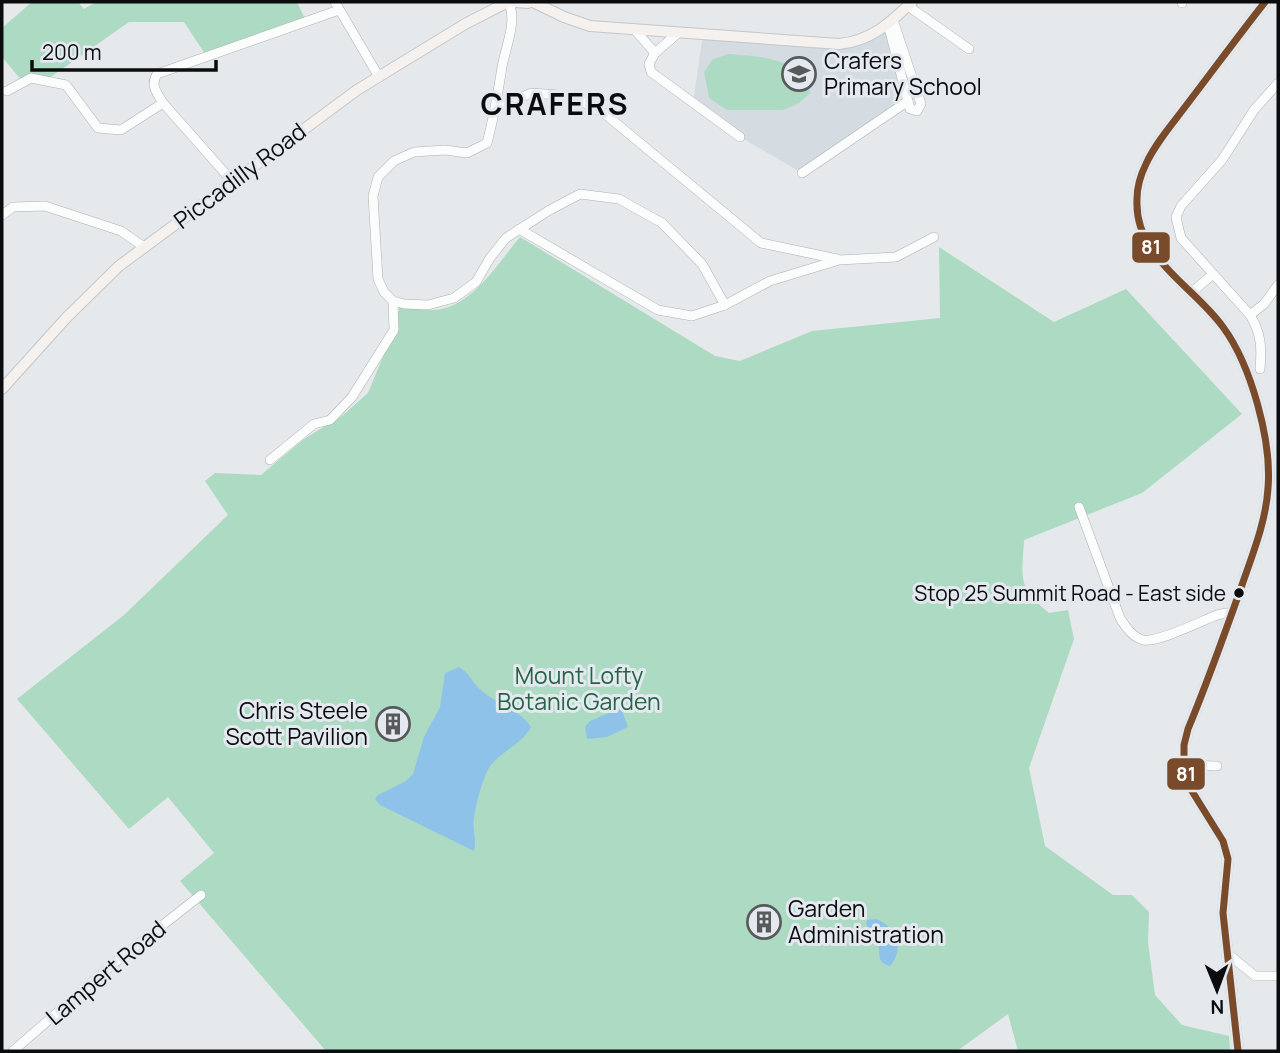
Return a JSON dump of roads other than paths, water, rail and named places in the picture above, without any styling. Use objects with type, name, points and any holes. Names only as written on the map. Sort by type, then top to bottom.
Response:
[{"type":"main road","name":"Piccadilly Road","points":[[2,389],[67,317],[119,266],[330,108],[465,24],[509,2]]},
{"type":"main road","points":[[516,2],[536,4],[590,26],[839,44],[863,40],[891,22],[910,4]]},
{"type":"main road","points":[[1238,1051],[1223,913],[1228,859],[1226,849],[1190,788],[1184,745],[1233,615],[1273,487],[1266,444],[1240,357],[1223,327],[1192,292],[1159,261],[1142,234],[1137,214],[1139,184],[1146,162],[1265,2]]},
{"type":"street","points":[[509,2],[512,23],[487,143],[467,153],[445,150],[414,152],[394,161],[378,177],[373,196],[378,279],[384,292],[393,301],[404,304],[428,305],[454,298],[476,282],[506,238],[580,194],[619,199],[662,223],[702,264],[726,305]]},
{"type":"street","points":[[910,4],[969,49]]},
{"type":"street","points":[[232,181],[163,103],[154,89],[157,74],[337,6],[379,76]]},
{"type":"street","points":[[802,173],[908,101],[910,109],[917,111],[921,104],[891,22]]},
{"type":"street","points":[[634,29],[655,53]]},
{"type":"street","points":[[678,33],[655,53],[649,64],[651,72],[740,137]]},
{"type":"street","points":[[7,91],[31,78],[66,85],[98,128],[121,130],[163,103]]},
{"type":"street","points":[[1260,369],[1259,332],[1250,314],[1181,238],[1176,217],[1181,206],[1222,160],[1254,110],[1278,83]]},
{"type":"street","points":[[496,110],[531,93],[572,96],[605,114],[761,243],[839,260]]},
{"type":"street","points":[[2,215],[13,207],[45,206],[121,232],[144,247]]},
{"type":"street","points":[[519,229],[658,310],[692,316],[726,305],[770,281],[839,260],[896,257],[934,237]]},
{"type":"street","points":[[1192,292],[1212,275]]},
{"type":"street","points":[[1250,314],[1264,304],[1278,285]]},
{"type":"street","points":[[270,460],[314,424],[330,420],[352,397],[394,331],[393,301]]},
{"type":"street","points":[[1079,507],[1120,618],[1136,636],[1149,640],[1217,615],[1233,615]]},
{"type":"street","points":[[1185,765],[1217,766]]},
{"type":"street","name":"Lampert Road","points":[[13,1051],[113,964],[201,895]]},
{"type":"street","points":[[1227,953],[1255,976],[1278,976]]},
{"type":"water","points":[[459,667],[488,696],[521,716],[531,727],[523,738],[491,765],[486,775],[475,813],[474,851],[380,805],[375,799],[413,774],[424,737],[440,707],[445,673]]},
{"type":"water","points":[[621,708],[628,727],[607,737],[587,739],[585,727],[590,721]]},
{"type":"water","points":[[876,919],[889,927],[896,939],[897,953],[890,966],[881,960],[877,941],[866,924],[867,920]]},
{"type":"place","name":"Crafers Primary School","points":[[799,74]]},
{"type":"place","name":"Stop 25 Summit Road - East side","points":[[1239,593]]},
{"type":"place","name":"Chris Steele Scott Pavilion","points":[[393,724]]},
{"type":"place","name":"Garden Administration","points":[[764,922]]},
{"type":"district","name":"CRAFERS","points":[[555,105]]},
{"type":"park label","name":"Mount Lofty Botanic Garden","points":[[579,689]]}]
